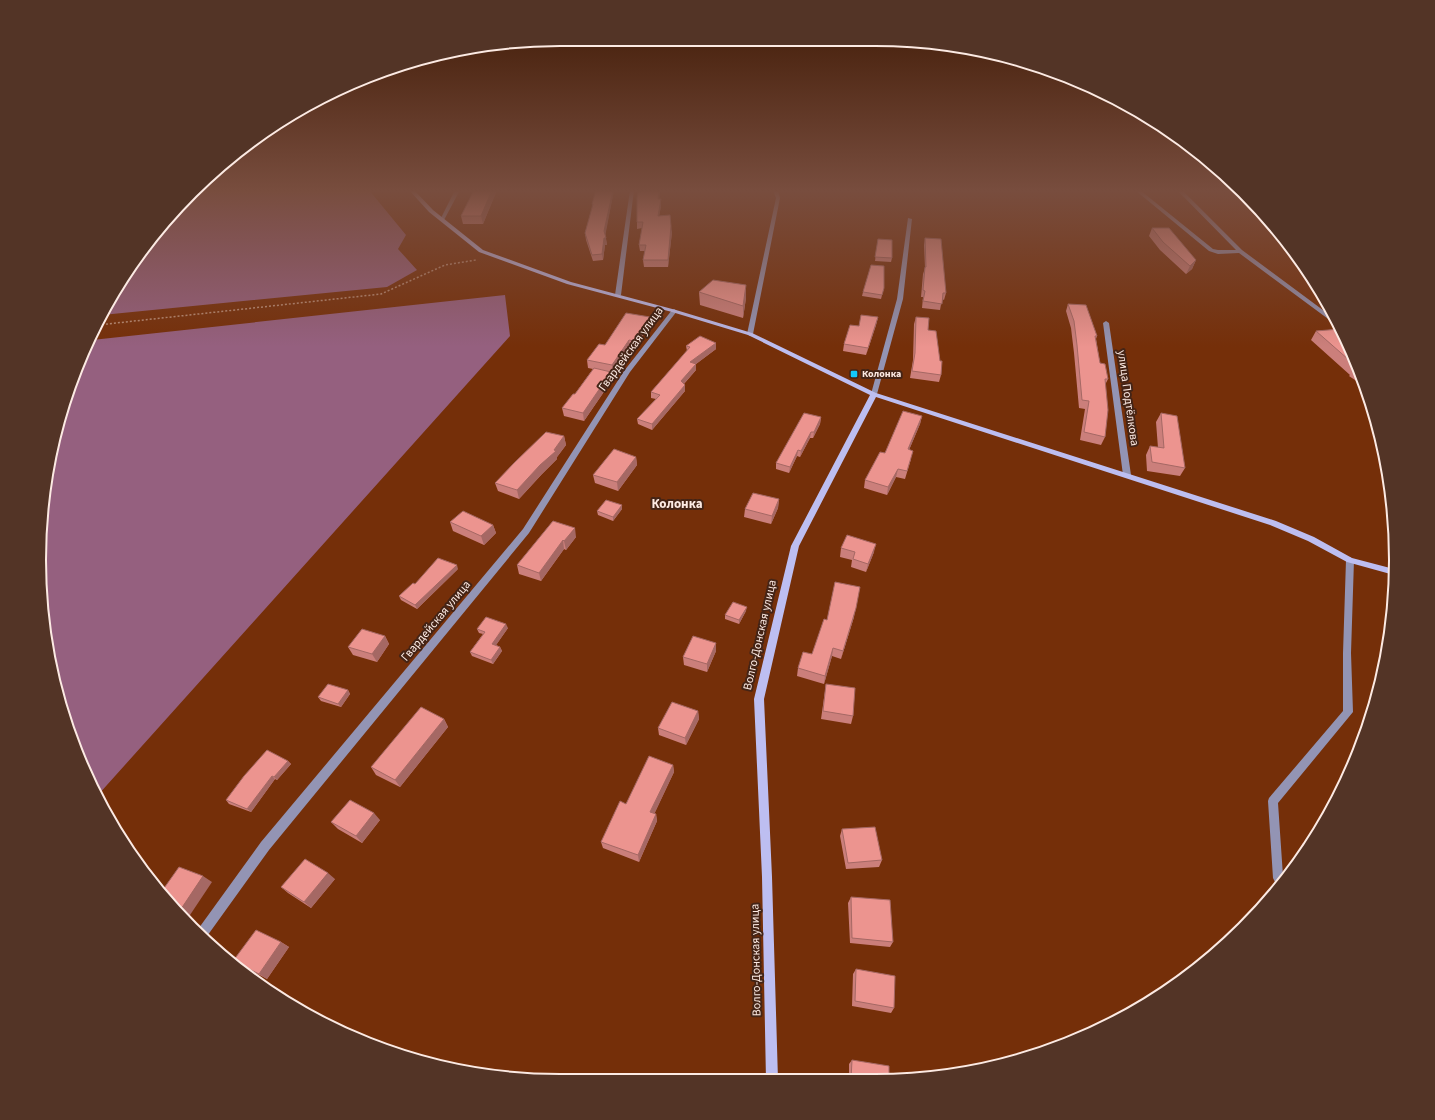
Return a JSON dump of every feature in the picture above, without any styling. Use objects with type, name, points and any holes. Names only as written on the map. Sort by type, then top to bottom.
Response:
[{"type":"street","points":[[471,242],[482,251],[569,283],[674,311],[750,334],[874,394],[1273,523],[1311,538],[1350,560],[1389,571]]},
{"type":"street","points":[[618,296],[625,242]]},
{"type":"street","points":[[750,334],[769,242]]},
{"type":"street","name":"Волго-Донская улица","points":[[772,1074],[767,878],[759,699],[795,546],[874,394],[900,299],[907,242]]},
{"type":"street","points":[[1201,242],[1211,250],[1218,252],[1240,251]]},
{"type":"street","points":[[1231,242],[1240,251],[1327,315]]},
{"type":"street","name":"Гвардейская улица","points":[[204,930],[265,846],[526,532],[627,371],[674,311]]},
{"type":"street","name":"улица Подтёлкова","points":[[1106,324],[1127,475]]},
{"type":"street","points":[[1278,879],[1273,801],[1348,712],[1347,653],[1350,560]]},
{"type":"path","points":[[104,324],[380,294],[445,265],[495,256]]},
{"type":"shaded area","points":[[156,242],[402,242],[398,249],[417,270],[387,287],[109,314],[133,274]]},
{"type":"shaded area","points":[[505,295],[510,336],[101,791],[85,757],[73,725],[56,660],[50,627],[46,560],[50,493],[56,460],[73,395],[96,340]]},
{"type":"building","points":[[588,242],[603,242],[602,254],[592,255]]},
{"type":"building","points":[[639,242],[670,242],[668,260],[643,260],[646,245],[639,245]]},
{"type":"building","points":[[877,242],[892,242],[892,258],[875,257]]},
{"type":"building","points":[[925,242],[941,242],[946,293],[943,293],[942,304],[923,301],[926,267]]},
{"type":"building","points":[[1163,242],[1181,242],[1196,260],[1190,266]]},
{"type":"building","points":[[871,265],[884,266],[884,288],[882,295],[863,292]]},
{"type":"building","points":[[713,280],[746,285],[743,306],[699,292]]},
{"type":"building","points":[[1068,304],[1086,305],[1097,336],[1095,336],[1100,363],[1105,364],[1108,379],[1105,379],[1108,410],[1105,437],[1084,432],[1089,401],[1082,400],[1074,321]]},
{"type":"building","points":[[626,313],[650,317],[634,341],[629,340],[612,365],[587,360],[599,344],[605,345]]},
{"type":"building","points":[[861,315],[878,317],[868,348],[844,344],[850,325],[859,326]]},
{"type":"building","points":[[916,317],[929,318],[928,330],[936,331],[940,361],[942,361],[941,375],[912,371],[915,353]]},
{"type":"building","points":[[1334,329],[1348,359],[1316,331]]},
{"type":"building","points":[[700,336],[716,343],[690,362],[696,364],[681,381],[685,385],[652,424],[637,419],[660,395],[651,392],[690,347],[686,346]]},
{"type":"building","points":[[594,368],[611,372],[583,413],[562,408],[573,394],[575,394]]},
{"type":"building","points":[[903,411],[922,416],[908,449],[913,451],[907,471],[898,469],[888,487],[865,480],[880,452],[885,453]]},
{"type":"building","points":[[804,413],[821,417],[814,432],[811,432],[801,451],[798,450],[790,467],[776,463]]},
{"type":"building","points":[[1161,413],[1177,416],[1185,468],[1152,462],[1150,446],[1164,448]]},
{"type":"building","points":[[546,432],[564,436],[554,450],[556,451],[540,465],[517,490],[495,483],[514,463]]},
{"type":"building","points":[[614,449],[636,457],[617,482],[593,475]]},
{"type":"building","points":[[753,493],[779,499],[772,516],[745,509]]},
{"type":"building","points":[[606,500],[622,505],[613,517],[597,511]]},
{"type":"building","points":[[463,511],[493,525],[481,536],[450,522]]},
{"type":"building","points":[[553,521],[575,528],[564,541],[563,540],[539,573],[517,565]]},
{"type":"building","points":[[847,535],[876,544],[868,564],[853,559],[855,552],[841,548]]},
{"type":"building","points":[[438,558],[457,565],[415,605],[399,596],[413,583],[415,584]]},
{"type":"building","points":[[835,582],[860,587],[856,608],[843,651],[833,648],[825,676],[798,668],[803,652],[812,654],[824,619],[827,620]]},
{"type":"building","points":[[733,602],[747,607],[739,620],[725,615]]},
{"type":"building","points":[[486,617],[506,624],[492,644],[500,647],[491,660],[470,652],[485,632],[477,629]]},
{"type":"building","points":[[362,629],[385,636],[372,654],[348,647]]},
{"type":"building","points":[[693,636],[716,643],[707,664],[683,657]]},
{"type":"building","points":[[328,684],[348,690],[338,704],[318,697]]},
{"type":"building","points":[[826,684],[855,688],[853,716],[823,711]]},
{"type":"building","points":[[672,702],[698,711],[685,738],[658,728]]},
{"type":"building","points":[[421,707],[444,719],[395,780],[371,767]]},
{"type":"building","points":[[267,750],[288,761],[274,777],[272,776],[247,809],[226,800],[244,776]]},
{"type":"building","points":[[649,756],[673,765],[650,812],[656,814],[638,855],[601,842],[620,801],[626,804]]},
{"type":"building","points":[[350,800],[374,813],[356,836],[331,822]]},
{"type":"building","points":[[875,827],[882,860],[848,863],[842,829]]},
{"type":"building","points":[[305,859],[328,873],[304,902],[281,887]]},
{"type":"building","points":[[179,867],[203,876],[182,907],[164,888]]},
{"type":"building","points":[[851,897],[890,900],[893,942],[852,938]]},
{"type":"building","points":[[256,930],[281,942],[259,974],[247,968],[235,958]]},
{"type":"building","points":[[856,969],[895,976],[894,1008],[855,1001]]},
{"type":"building","points":[[852,1060],[889,1066],[889,1074],[851,1074]]},
{"type":"place","name":"Колонка","points":[[854,374]]},
{"type":"district","name":"Колонка","points":[[677,504]]}]
